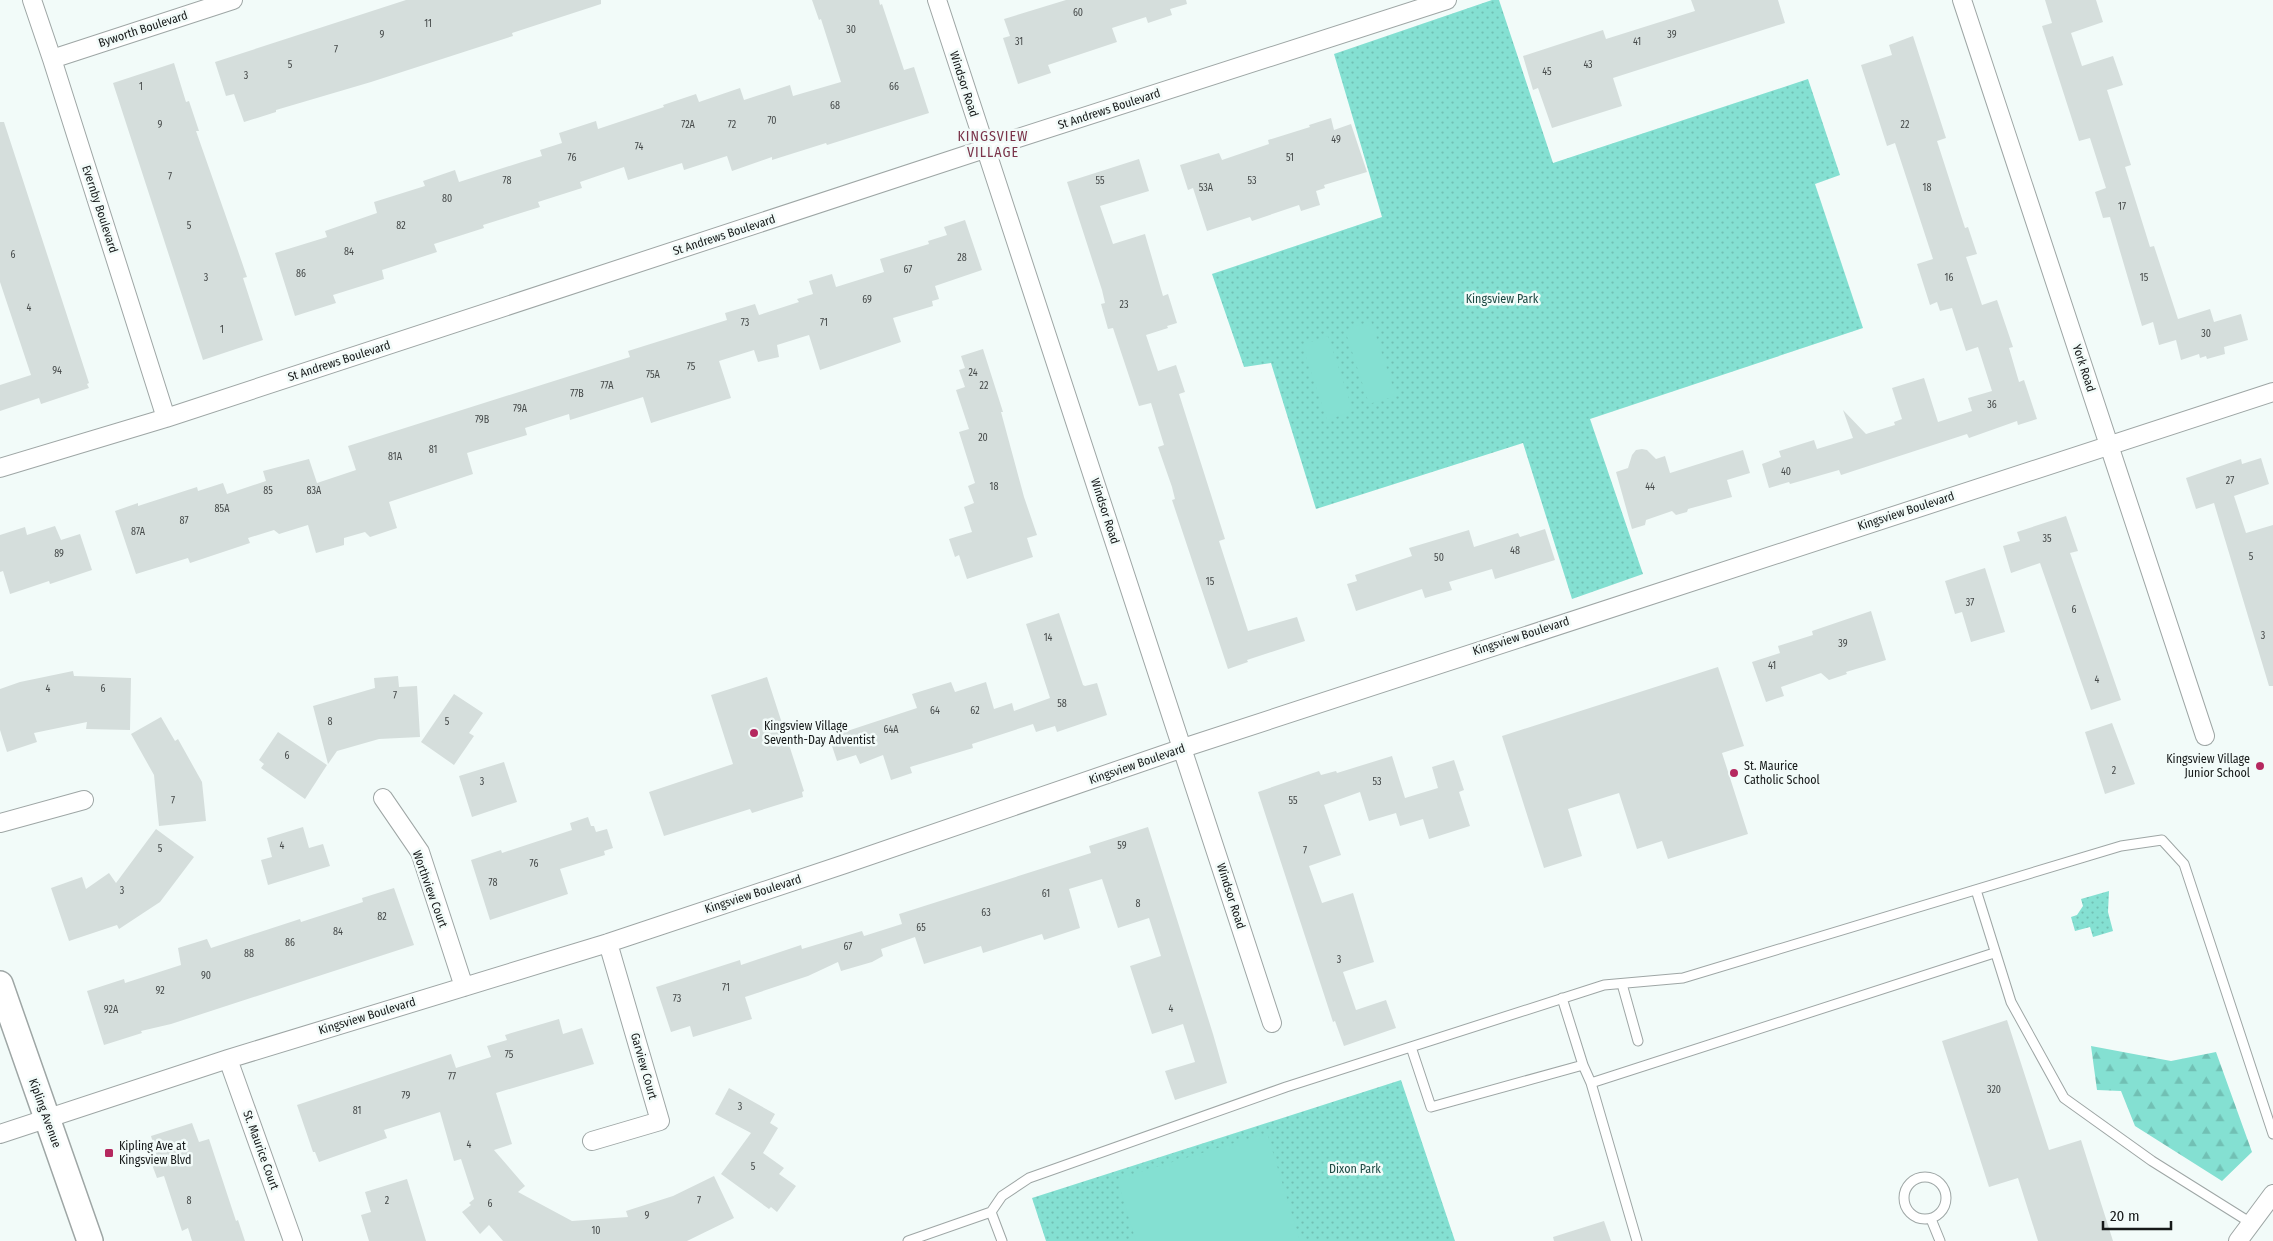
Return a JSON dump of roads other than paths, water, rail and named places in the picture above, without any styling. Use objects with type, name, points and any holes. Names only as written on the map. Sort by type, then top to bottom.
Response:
[{"type":"main road","name":"Kipling Avenue","points":[[0,984],[90,1241]]},
{"type":"street","name":"Evernby Boulevard","points":[[32,0],[166,418]]},
{"type":"street","name":"Byworth Boulevard","points":[[52,58],[233,0]]},
{"type":"street","name":"Windsor Road","points":[[937,0],[1272,1023]]},
{"type":"street","name":"St Andrews Boulevard","points":[[0,468],[166,418],[985,149],[1447,0]]},
{"type":"street","name":"York Road","points":[[1962,0],[2204,736]]},
{"type":"street","name":"Kingsview Boulevard","points":[[0,1134],[228,1059],[608,943],[1183,748],[2273,392]]},
{"type":"street","name":"Worthview Court","points":[[383,798],[420,852],[464,987]]},
{"type":"street","points":[[0,823],[84,800]]},
{"type":"street","name":"Garview Court","points":[[592,1141],[660,1121],[608,943]]},
{"type":"street","name":"St. Maurice Court","points":[[228,1059],[293,1241]]},
{"type":"street","points":[[2238,1241],[2273,1194]]},
{"type":"lane","points":[[908,1241],[991,1212],[1002,1196],[1029,1178],[1286,1087],[1562,998],[1604,985],[1683,978],[2121,846],[2162,840],[2184,864],[2273,1134]]},
{"type":"lane","points":[[1976,890],[1994,953],[2011,1002],[2064,1098],[2152,1161],[2251,1223]]},
{"type":"lane","points":[[1591,1083],[1994,953]]},
{"type":"lane","points":[[1622,984],[1638,1042]]},
{"type":"lane","points":[[1562,998],[1583,1065],[1591,1083],[1637,1241]]},
{"type":"lane","points":[[1411,1047],[1431,1106],[1583,1065]]},
{"type":"lane","points":[[1931,1177],[1945,1189],[1945,1207],[1931,1219],[1913,1216],[1904,1200],[1906,1189],[1913,1180],[1931,1177]]},
{"type":"lane","points":[[991,1212],[1002,1241]]},
{"type":"lane","points":[[1931,1219],[1940,1241]]},
{"type":"place","name":"Kingsview Village Seventh-Day Adventist","points":[[754,733]]},
{"type":"place","name":"Kingsview Village Junior School","points":[[2260,766]]},
{"type":"place","name":"St. Maurice Catholic School","points":[[1734,773]]},
{"type":"place","name":"Kipling Ave at Kingsview Blvd","points":[[109,1153]]},
{"type":"district","name":"KINGSVIEW VILLAGE","points":[[993,144]]},
{"type":"park label","name":"Kingsview Park","points":[[1502,299]]},
{"type":"park label","name":"Dixon Park","points":[[1355,1169]]}]
